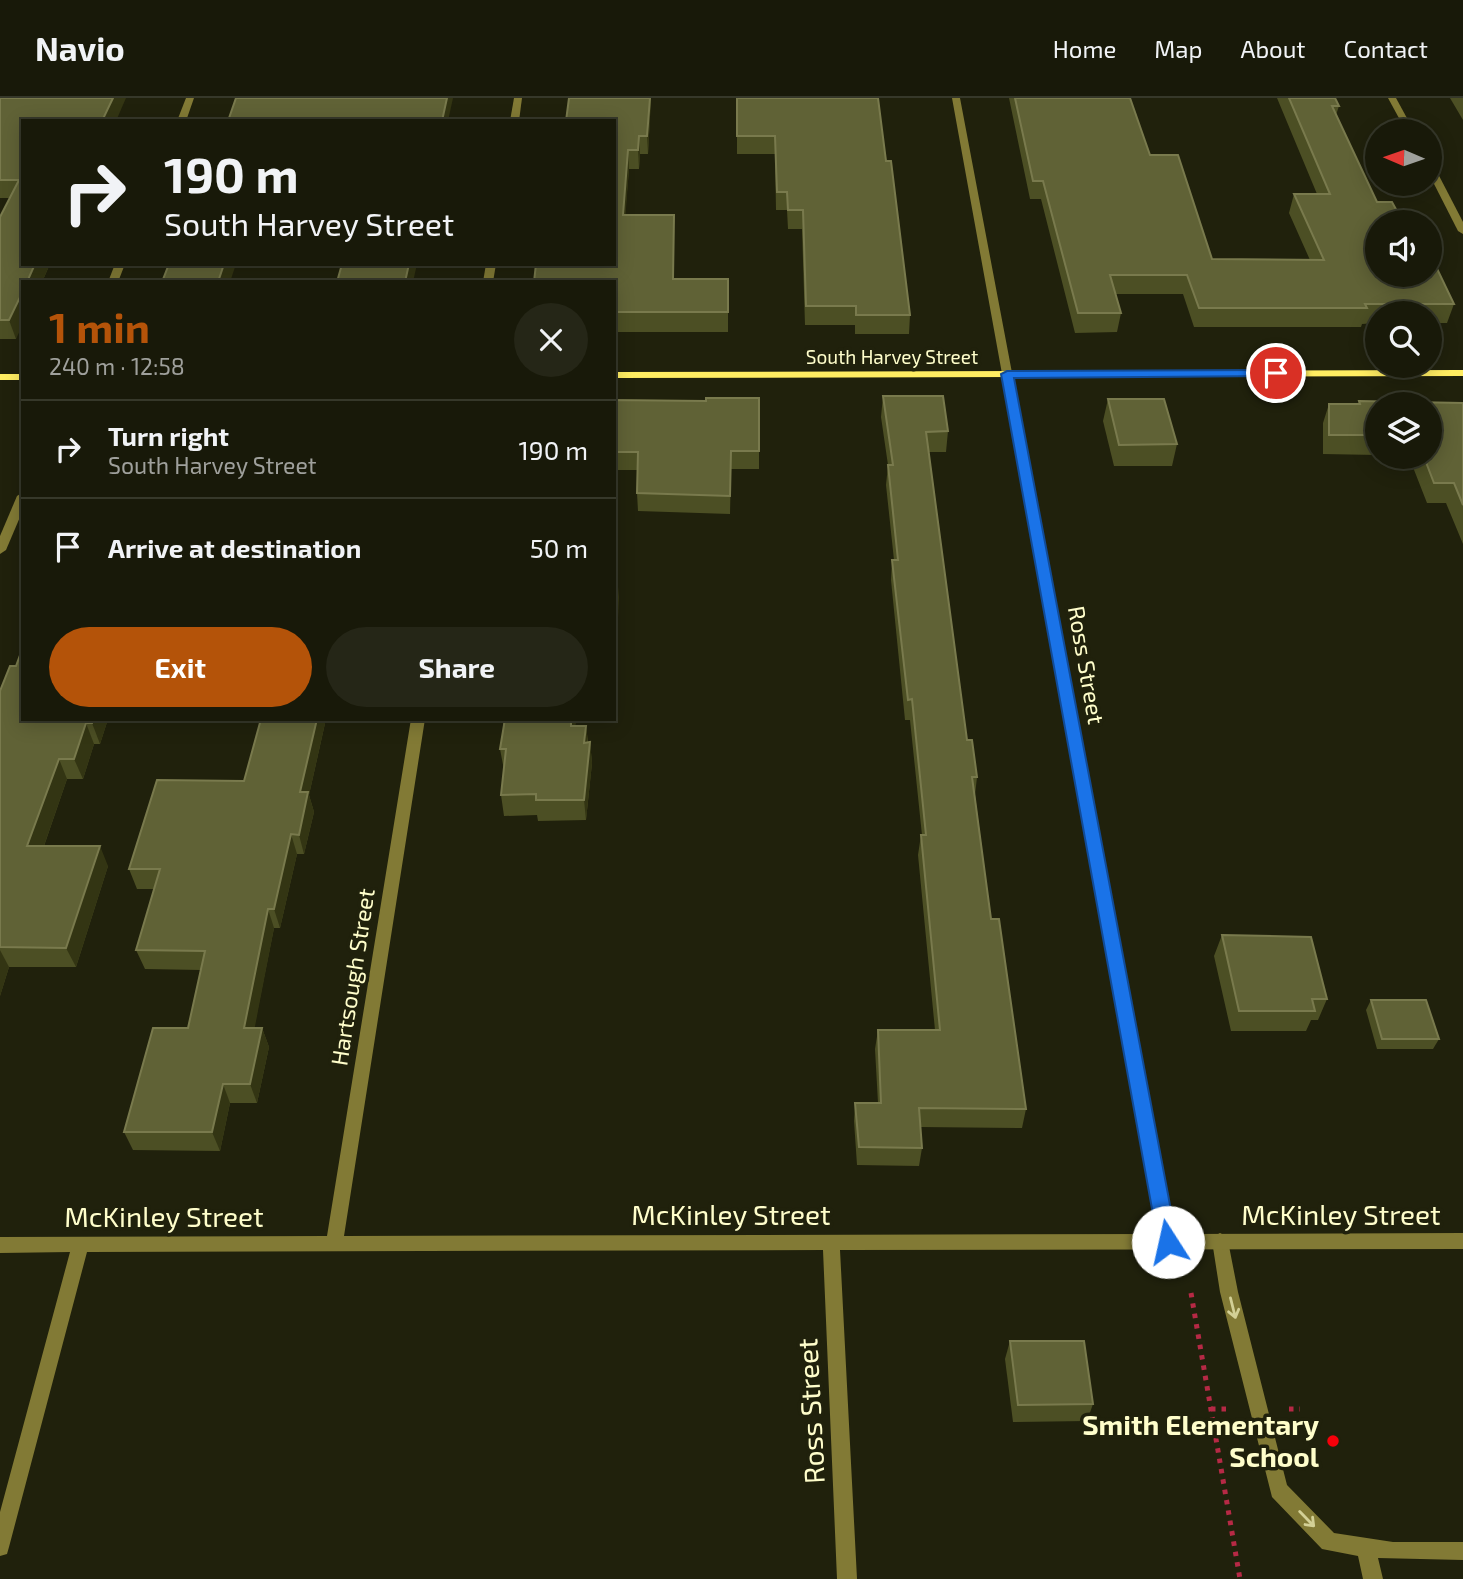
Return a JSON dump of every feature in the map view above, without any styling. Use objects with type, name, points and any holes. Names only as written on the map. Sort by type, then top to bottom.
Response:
[{"type":"street","points":[[182,119],[190,98]]},
{"type":"street","points":[[514,119],[518,98]]},
{"type":"street","name":"Ross Street","points":[[956,98],[1168,1242]]},
{"type":"street","points":[[1392,98],[1403,119]]},
{"type":"street","points":[[1442,191],[1463,230]]},
{"type":"street","name":"South Harvey Street","points":[[616,375],[1463,373]]},
{"type":"street","points":[[0,377],[21,377]]},
{"type":"street","points":[[0,550],[21,500]]},
{"type":"street","name":"Hartsough Street","points":[[335,1242],[418,721]]},
{"type":"street","name":"Ross Street","points":[[831,1241],[847,1579]]},
{"type":"street","points":[[1220,1241],[1229,1292],[1279,1490],[1329,1542],[1392,1551],[1463,1551]]},
{"type":"street","name":"McKinley Street","points":[[0,1245],[1463,1241]]},
{"type":"street","points":[[0,1547],[81,1244]]},
{"type":"street","points":[[1366,1547],[1373,1579]]},
{"type":"path","points":[[1191,1293],[1240,1579]]},
{"type":"building","points":[[0,98],[113,98],[103,119],[21,119],[21,266],[34,266],[28,280],[21,280],[21,295],[9,320],[0,320],[0,217],[19,180],[0,180]]},
{"type":"building","points":[[236,98],[447,98],[442,119],[229,119]]},
{"type":"building","points":[[569,98],[650,98],[647,136],[639,136],[638,150],[628,150],[623,215],[674,215],[673,279],[728,279],[728,312],[616,312],[616,280],[534,280],[536,266],[616,266],[616,119],[566,119]]},
{"type":"building","points":[[737,98],[878,98],[886,161],[891,161],[910,315],[856,315],[856,306],[806,306],[803,210],[788,210],[787,192],[777,192],[775,136],[737,136]]},
{"type":"building","points":[[1015,98],[1130,98],[1150,155],[1178,155],[1212,259],[1324,260],[1294,194],[1330,194],[1289,98],[1335,98],[1339,106],[1332,106],[1365,176],[1365,196],[1374,196],[1377,202],[1392,202],[1396,210],[1365,210],[1365,287],[1442,287],[1442,279],[1454,304],[1442,304],[1442,301],[1365,301],[1365,308],[1199,308],[1187,275],[1110,275],[1121,313],[1078,313],[1043,181],[1033,181]]},
{"type":"building","points":[[168,266],[223,266],[219,280],[163,280]]},
{"type":"building","points":[[341,266],[409,266],[405,280],[338,280]]},
{"type":"building","points":[[883,396],[943,396],[948,431],[926,432],[967,740],[972,740],[977,777],[972,777],[991,919],[999,919],[1026,1109],[919,1108],[922,1148],[859,1147],[855,1103],[881,1103],[878,1030],[940,1030],[921,835],[926,835],[912,699],[908,700],[892,560],[898,560],[888,465],[893,465]]},
{"type":"building","points":[[706,398],[759,398],[759,451],[731,451],[730,496],[637,493],[638,452],[616,452],[616,400],[706,401]]},
{"type":"building","points":[[1108,399],[1164,399],[1177,444],[1119,445]]},
{"type":"building","points":[[1359,401],[1365,401],[1365,435],[1329,435],[1329,404],[1360,404]]},
{"type":"building","points":[[1442,403],[1463,403],[1463,505],[1454,483],[1434,483],[1429,469],[1442,469]]},
{"type":"building","points":[[21,652],[21,721],[92,721],[86,723],[74,759],[59,759],[27,846],[100,846],[66,948],[0,947],[0,691],[10,666],[16,666]]},
{"type":"building","points":[[260,721],[317,721],[300,792],[308,792],[299,835],[291,834],[274,909],[268,909],[244,1028],[262,1028],[250,1084],[223,1084],[212,1132],[124,1132],[153,1028],[188,1028],[205,951],[136,950],[160,869],[129,869],[157,780],[244,781]]},
{"type":"building","points":[[505,721],[571,721],[571,726],[586,726],[584,743],[590,742],[584,800],[536,800],[536,794],[501,795],[506,749],[500,749]]},
{"type":"building","points":[[1222,935],[1311,937],[1327,999],[1312,999],[1315,1011],[1239,1011]]},
{"type":"building","points":[[1371,1000],[1426,1000],[1439,1039],[1382,1039]]},
{"type":"building","points":[[1010,1341],[1084,1341],[1093,1404],[1018,1405]]},
{"type":"place","name":"Smith Elementary School","points":[[1333,1441]]},
{"type":"route","points":[[1168,1242],[1007,374],[1276,373]]}]
